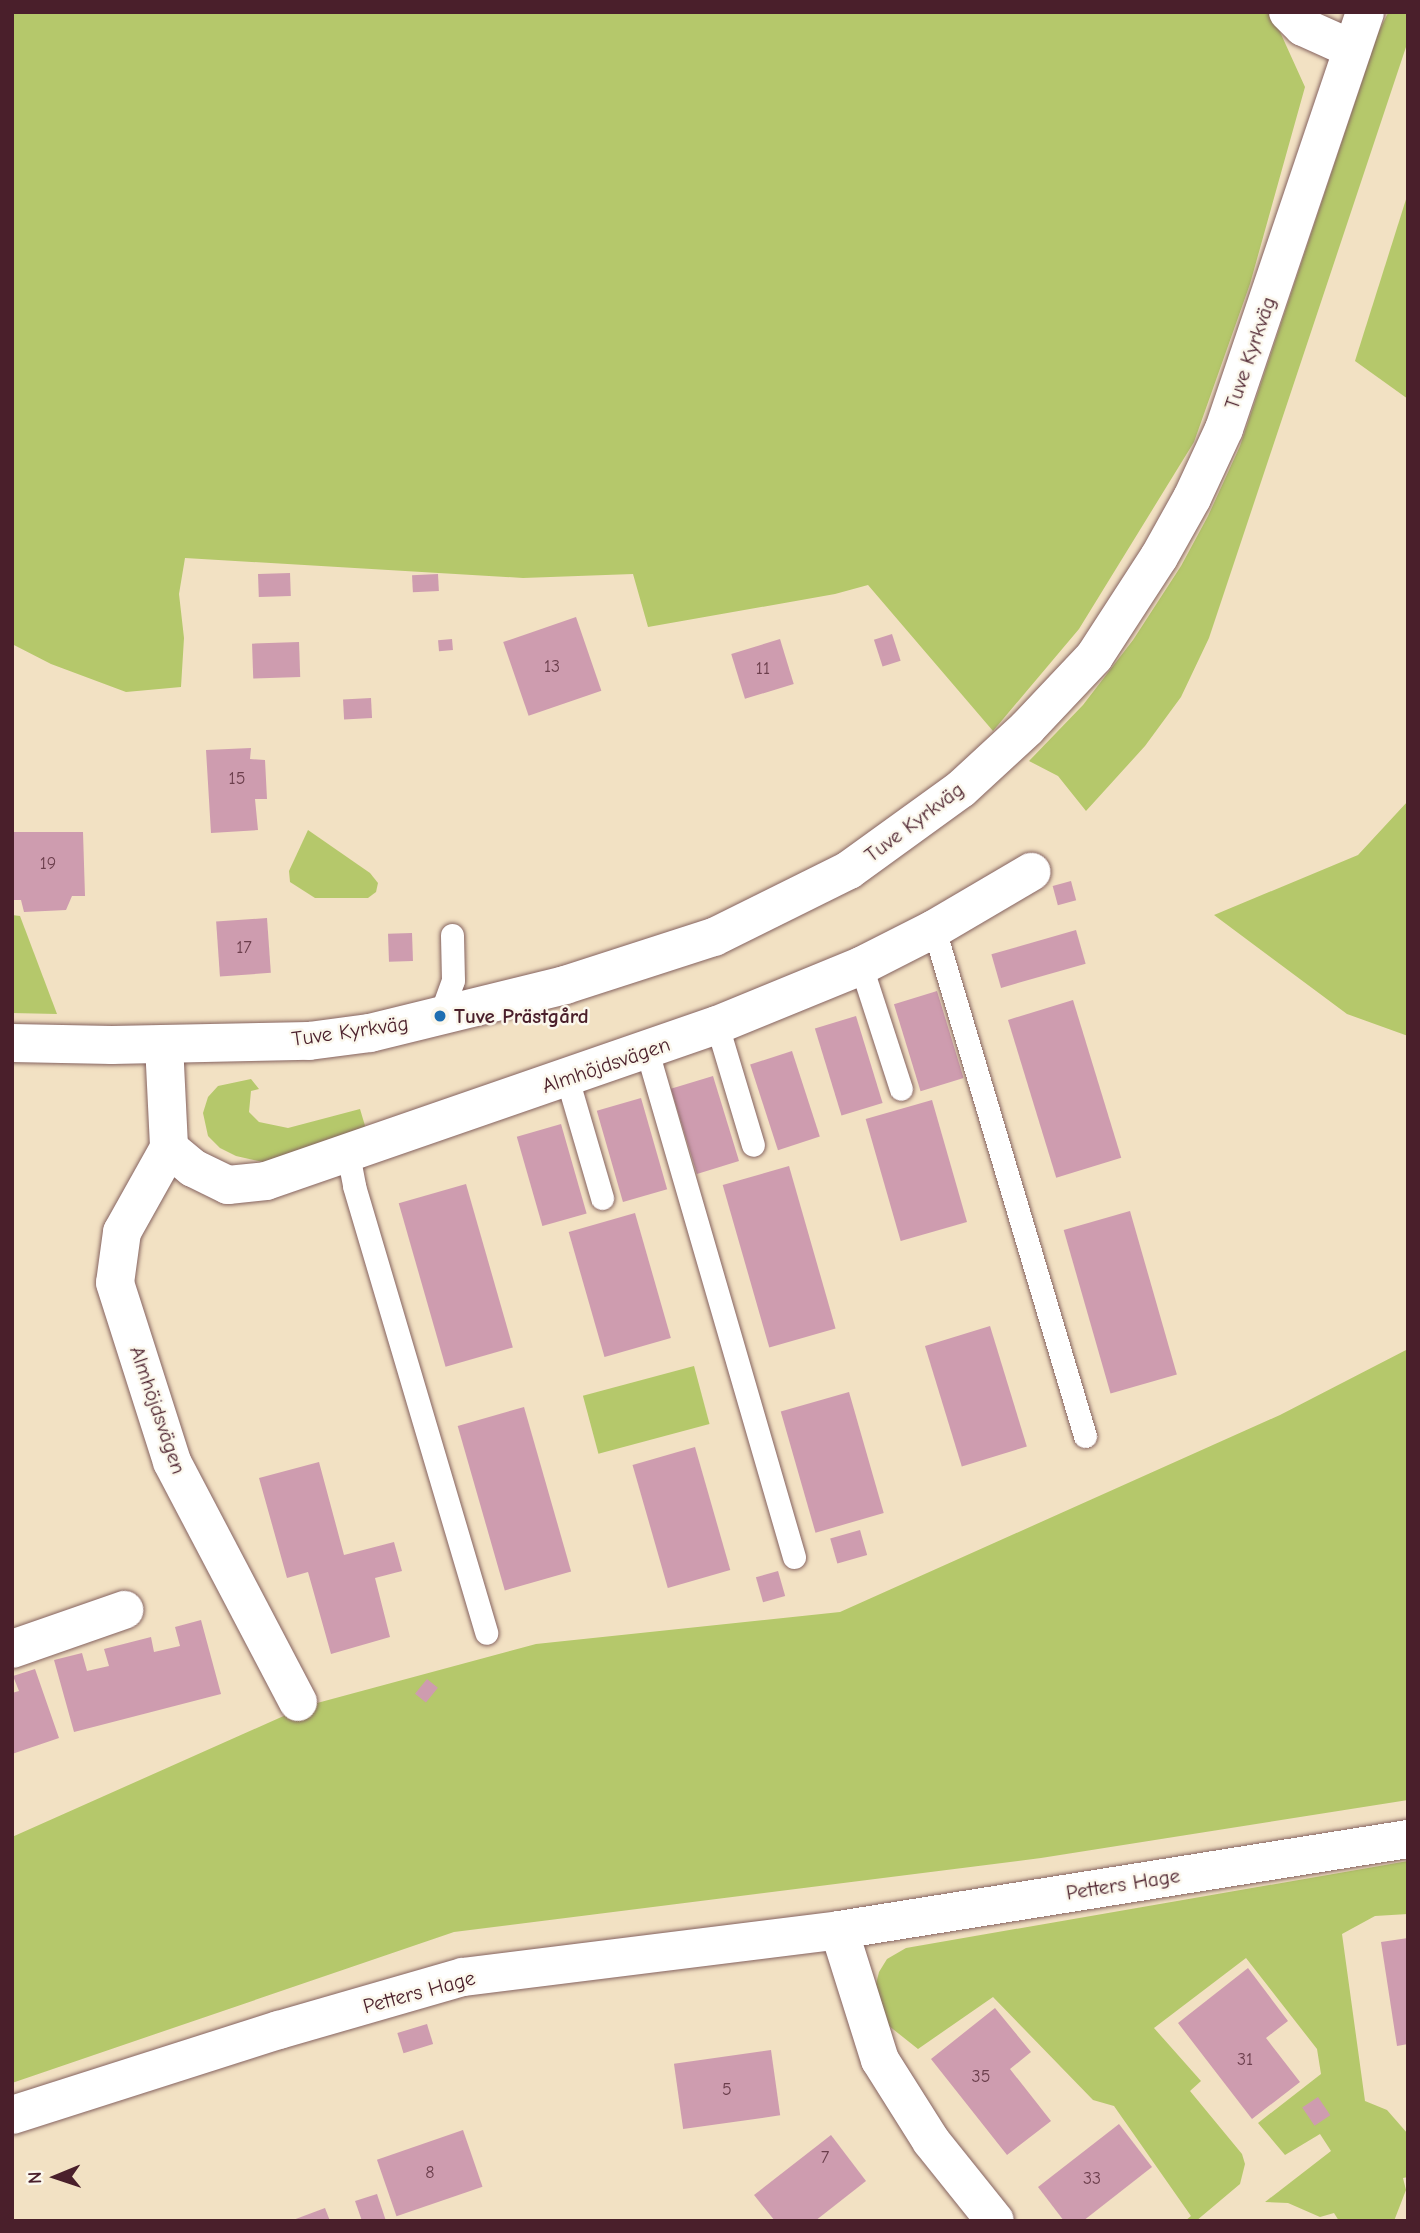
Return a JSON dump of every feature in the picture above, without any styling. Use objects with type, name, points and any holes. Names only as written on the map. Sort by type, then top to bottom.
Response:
[{"type":"street","points":[[1288,12],[1303,27],[1352,48]]},
{"type":"street","name":"Tuve Kyrkväg","points":[[12,1044],[309,1041],[370,1033],[565,985],[714,937],[849,870],[961,789],[1047,708],[1094,657],[1159,557],[1213,452],[1228,416],[1365,12]]},
{"type":"street","name":"Almhöjdsvägen","points":[[298,1702],[172,1462],[115,1283],[122,1233],[169,1148],[193,1168],[228,1185],[266,1181],[718,1025],[862,966],[934,929],[1031,872]]},
{"type":"street","points":[[163,1044],[169,1148]]},
{"type":"street","points":[[12,1649],[124,1610]]},
{"type":"street","name":"Petters Hage","points":[[12,2115],[463,1977],[839,1930],[1408,1839]]},
{"type":"street","points":[[839,1930],[880,2060],[932,2141],[995,2221]]},
{"type":"lane","points":[[934,929],[1084,1436]]},
{"type":"lane","points":[[440,1016],[453,979],[452,935]]},
{"type":"lane","points":[[862,966],[901,1089]]},
{"type":"lane","points":[[718,1025],[753,1145]]},
{"type":"lane","points":[[647,1051],[794,1557]]},
{"type":"lane","points":[[567,1078],[602,1198]]},
{"type":"lane","points":[[348,1154],[354,1186],[486,1633]]},
{"type":"green space","points":[[12,12],[1271,12],[1305,87],[1250,284],[1194,442],[1079,629],[993,731],[868,585],[835,594],[648,627],[633,574],[523,578],[185,558],[179,594],[184,638],[181,687],[126,692],[51,664],[12,644]]},
{"type":"green space","points":[[1388,13],[1408,13],[1408,41],[1209,638],[1181,697],[1145,746],[1086,811],[1058,776],[1029,761],[1083,705],[1133,640],[1181,566],[1208,516],[1240,446],[1379,31]]},
{"type":"green space","points":[[1408,193],[1408,399],[1355,361]]},
{"type":"green space","points":[[1408,801],[1408,1036],[1347,1014],[1214,915],[1358,855]]},
{"type":"green space","points":[[308,830],[370,873],[378,883],[376,892],[368,898],[315,898],[290,882],[289,871]]},
{"type":"green space","points":[[12,915],[20,916],[57,1014],[12,1013]]},
{"type":"green space","points":[[251,1079],[259,1089],[251,1091],[249,1112],[259,1122],[288,1128],[360,1109],[366,1129],[263,1162],[236,1156],[220,1148],[208,1136],[203,1113],[208,1097],[218,1086]]},
{"type":"green space","points":[[1408,1349],[1408,1800],[1041,1858],[454,1932],[12,2083],[12,1837],[306,1706],[536,1644],[840,1612],[1280,1415]]},
{"type":"green space","points":[[694,1366],[710,1424],[598,1454],[583,1396]]},
{"type":"green space","points":[[1408,1861],[1408,1914],[1375,1916],[1342,1934],[1365,2101],[1387,2110],[1408,2134],[1408,2177],[1403,2178],[1406,2190],[1394,2221],[1339,2221],[1334,2213],[1320,2217],[1288,2203],[1265,2202],[1331,2151],[1320,2134],[1285,2155],[1258,2123],[1321,2074],[1317,2049],[1246,1958],[1154,2028],[1201,2081],[1190,2091],[1242,2154],[1245,2164],[1240,2184],[1196,2221],[1185,2221],[1191,2216],[1114,2106],[1093,2100],[993,1997],[918,2049],[884,2022],[876,1984],[879,1972],[887,1959],[906,1948]]},
{"type":"building","points":[[290,573],[291,596],[259,597],[258,574]]},
{"type":"building","points":[[438,574],[439,591],[413,592],[412,575]]},
{"type":"building","points":[[576,617],[601,691],[529,716],[503,642]]},
{"type":"building","points":[[892,634],[901,661],[883,667],[874,640]]},
{"type":"building","points":[[452,639],[453,650],[439,651],[438,640]]},
{"type":"building","points":[[780,639],[794,684],[745,699],[731,654]]},
{"type":"building","points":[[299,642],[300,677],[253,679],[252,644]]},
{"type":"building","points":[[371,698],[372,718],[344,719],[343,699]]},
{"type":"building","points":[[251,748],[250,759],[265,760],[267,799],[255,799],[258,830],[211,833],[206,750]]},
{"type":"building","points":[[12,832],[83,832],[85,896],[72,896],[66,910],[24,912],[21,900],[12,900]]},
{"type":"building","points":[[1071,881],[1076,900],[1058,905],[1053,886]]},
{"type":"building","points":[[267,918],[271,973],[220,976],[216,922]]},
{"type":"building","points":[[1076,930],[1086,964],[1001,988],[991,954]]},
{"type":"building","points":[[412,933],[413,961],[389,962],[388,934]]},
{"type":"building","points":[[937,991],[964,1078],[921,1091],[894,1004]]},
{"type":"building","points":[[1073,1000],[1121,1158],[1056,1178],[1008,1020]]},
{"type":"building","points":[[856,1016],[883,1103],[841,1116],[815,1029]]},
{"type":"building","points":[[792,1051],[820,1137],[778,1150],[750,1065]]},
{"type":"building","points":[[713,1076],[739,1161],[697,1174],[671,1089]]},
{"type":"building","points":[[641,1098],[667,1189],[623,1202],[597,1111]]},
{"type":"building","points":[[932,1100],[967,1222],[901,1241],[866,1119]]},
{"type":"building","points":[[561,1124],[587,1213],[542,1226],[517,1137]]},
{"type":"building","points":[[789,1166],[836,1328],[769,1347],[723,1185]]},
{"type":"building","points":[[466,1184],[513,1347],[446,1367],[399,1203]]},
{"type":"building","points":[[1130,1211],[1177,1374],[1111,1393],[1064,1230]]},
{"type":"building","points":[[635,1213],[671,1338],[605,1357],[569,1232]]},
{"type":"building","points":[[990,1326],[1027,1446],[962,1466],[925,1346]]},
{"type":"building","points":[[849,1392],[884,1513],[815,1533],[781,1412]]},
{"type":"building","points":[[524,1407],[571,1571],[505,1590],[458,1426]]},
{"type":"building","points":[[695,1447],[730,1570],[668,1588],[633,1465]]},
{"type":"building","points":[[319,1462],[344,1555],[394,1542],[402,1571],[375,1578],[390,1637],[331,1654],[308,1572],[287,1578],[259,1478]]},
{"type":"building","points":[[860,1530],[867,1555],[837,1564],[830,1539]]},
{"type":"building","points":[[778,1571],[785,1596],[763,1602],[756,1577]]},
{"type":"building","points":[[201,1620],[221,1694],[74,1732],[54,1660],[82,1653],[87,1671],[109,1666],[104,1649],[151,1637],[154,1652],[180,1646],[175,1627]]},
{"type":"building","points":[[35,1669],[59,1738],[12,1754],[12,1693],[19,1691],[13,1676]]},
{"type":"building","points":[[427,1679],[438,1688],[426,1703],[415,1694]]},
{"type":"building","points":[[1408,1938],[1408,2044],[1397,2046],[1381,1942]]},
{"type":"building","points":[[1248,1968],[1288,2021],[1266,2038],[1300,2082],[1252,2119],[1178,2023]]},
{"type":"building","points":[[995,2008],[1031,2052],[1010,2069],[1051,2121],[1007,2155],[931,2059]]},
{"type":"building","points":[[427,2024],[433,2044],[403,2053],[397,2033]]},
{"type":"building","points":[[771,2050],[780,2115],[683,2129],[674,2064]]},
{"type":"building","points":[[1318,2097],[1330,2115],[1315,2126],[1302,2108]]},
{"type":"building","points":[[1119,2124],[1152,2167],[1083,2221],[1064,2221],[1038,2187]]},
{"type":"building","points":[[463,2130],[483,2187],[396,2216],[377,2160]]},
{"type":"building","points":[[831,2135],[866,2181],[815,2221],[775,2221],[754,2195]]},
{"type":"building","points":[[377,2194],[386,2221],[362,2221],[355,2201]]},
{"type":"building","points":[[325,2208],[330,2221],[293,2221],[293,2220]]},
{"type":"place","name":"Tuve Prästgård","points":[[440,1016]]}]
